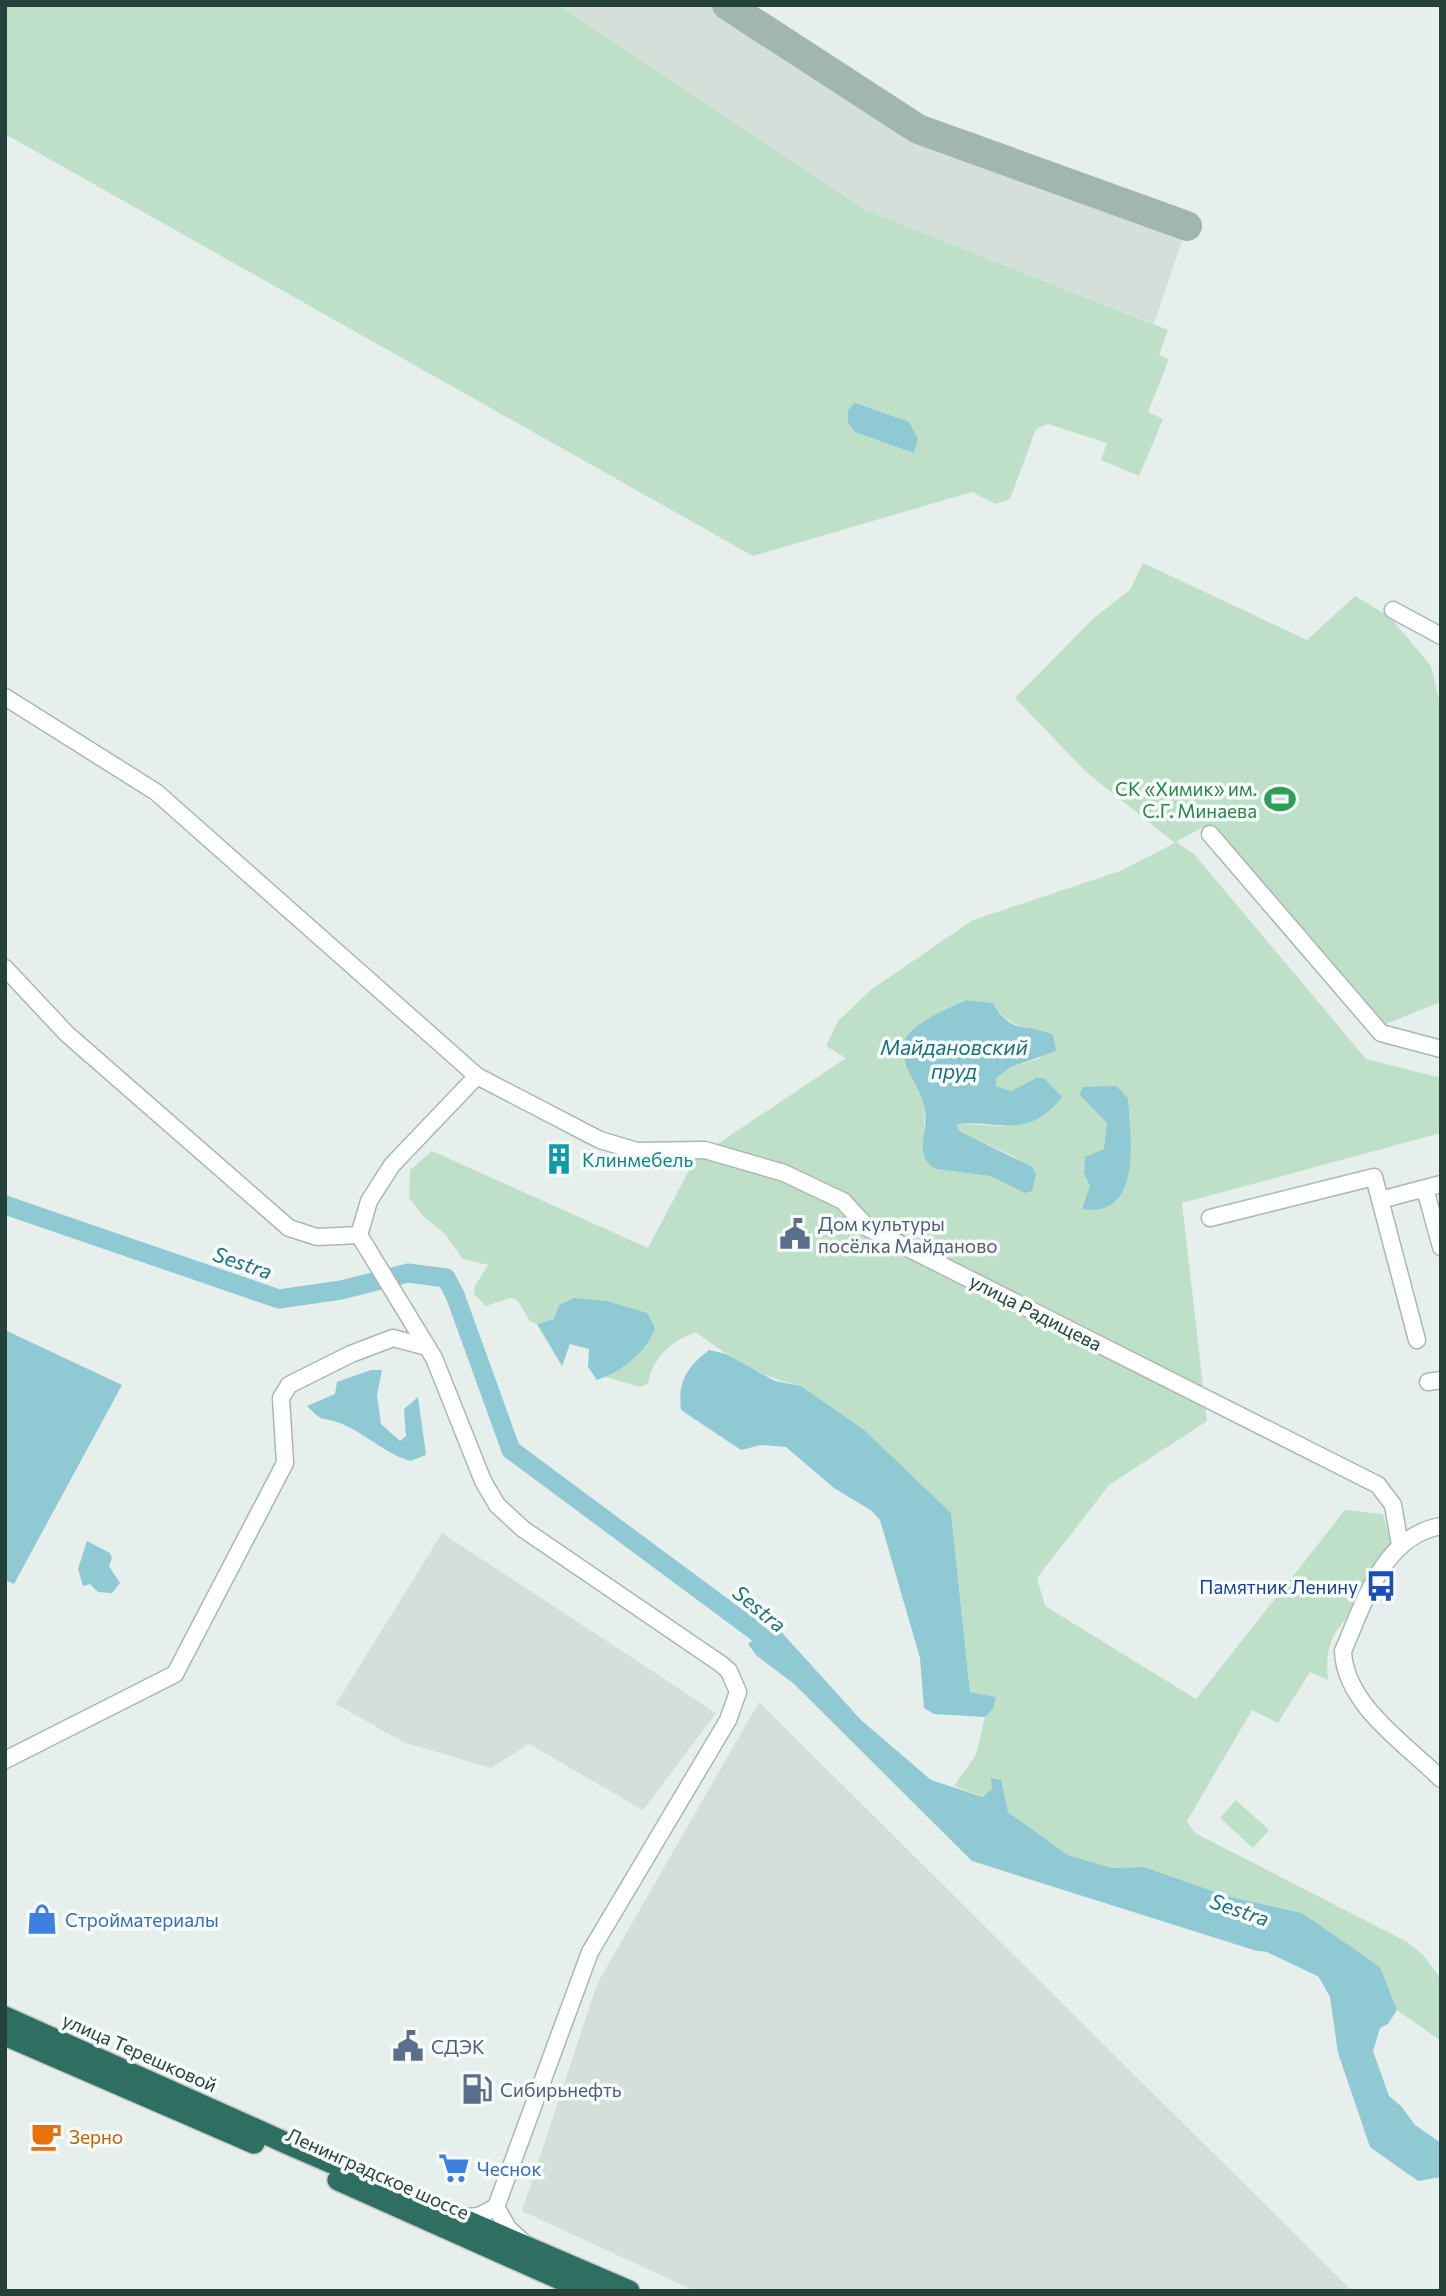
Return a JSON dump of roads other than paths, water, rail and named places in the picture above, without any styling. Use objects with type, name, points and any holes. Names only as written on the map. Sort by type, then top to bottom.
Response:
[{"type":"highway","name":"улица Терешковой","points":[[5,2017],[256,2129]]},
{"type":"highway","name":"улица Терешковой","points":[[5,2035],[150,2099]]},
{"type":"highway","name":"Ленинградское шоссе","points":[[150,2099],[587,2291]]},
{"type":"highway","name":"Ленинградское шоссе","points":[[256,2129],[524,2243],[629,2291]]},
{"type":"street","points":[[1393,610],[1441,636]]},
{"type":"street","name":"улица Радищева","points":[[5,697],[156,792],[477,1076],[600,1140],[636,1151],[705,1150],[784,1173],[843,1201],[868,1228],[1378,1485],[1393,1506],[1400,1545]]},
{"type":"street","points":[[1210,834],[1381,1033],[1441,1049]]},
{"type":"street","points":[[5,968],[67,1034],[289,1228],[317,1237],[359,1235]]},
{"type":"street","points":[[463,2217],[479,2216],[496,2207],[590,1952],[728,1720],[738,1692],[729,1671],[721,1664],[523,1529],[497,1505],[483,1482],[434,1358],[359,1235],[369,1201],[392,1165],[477,1076]]},
{"type":"street","points":[[1210,1218],[1374,1177],[1417,1340]]},
{"type":"street","points":[[1380,1200],[1433,1186],[1441,1247]]},
{"type":"street","points":[[5,1760],[175,1674],[285,1463],[281,1398],[289,1385],[351,1354],[393,1338],[425,1344]]},
{"type":"street","points":[[1441,1526],[1413,1534],[1400,1545],[1363,1605],[1343,1651],[1344,1666],[1362,1698],[1377,1717],[1441,1779]]},
{"type":"street","points":[[496,2207],[508,2228],[524,2243]]},
{"type":"water","points":[[855,403],[909,422],[918,439],[914,453],[855,432],[848,423],[848,410]]},
{"type":"water","name":"Майдановский пруд","points":[[967,1000],[993,1003],[1000,1014],[1013,1024],[1053,1035],[1056,1051],[1011,1067],[996,1078],[996,1086],[1011,1091],[1036,1078],[1044,1078],[1062,1097],[1050,1110],[1038,1119],[1014,1125],[956,1124],[959,1131],[1032,1167],[1036,1174],[1032,1191],[1025,1193],[990,1176],[936,1169],[925,1157],[925,1109],[904,1060],[904,1042],[907,1035],[922,1023]]},
{"type":"water","name":"Майдановский пруд","points":[[1116,1086],[1128,1098],[1131,1152],[1129,1171],[1124,1188],[1116,1201],[1102,1209],[1082,1209],[1090,1186],[1084,1173],[1085,1157],[1104,1149],[1107,1123],[1079,1094],[1083,1087]]},
{"type":"water","points":[[574,1298],[606,1301],[647,1313],[655,1328],[646,1345],[632,1360],[597,1380],[588,1367],[589,1349],[570,1344],[562,1366],[537,1324],[554,1319],[559,1305]]},
{"type":"water","points":[[5,1330],[122,1385],[14,1584],[5,1580]]},
{"type":"water","points":[[709,1350],[726,1354],[775,1381],[801,1386],[864,1430],[951,1513],[970,1692],[996,1697],[993,1709],[985,1717],[934,1714],[924,1708],[920,1658],[880,1520],[872,1511],[834,1488],[786,1447],[761,1445],[741,1450],[681,1410],[681,1391],[685,1376],[694,1363]]},
{"type":"water","points":[[371,1370],[382,1370],[377,1395],[381,1424],[400,1441],[406,1436],[404,1409],[418,1397],[426,1455],[410,1461],[349,1427],[320,1417],[307,1406],[335,1394],[337,1382]]},
{"type":"water","points":[[87,1541],[110,1553],[112,1558],[109,1566],[120,1583],[112,1593],[98,1592],[90,1584],[83,1586],[78,1569]]},
{"type":"water","points":[[775,1625],[861,1720],[931,1780],[983,1797],[992,1789],[991,1778],[1001,1780],[1008,1812],[1068,1855],[1112,1868],[1144,1867],[1227,1896],[1302,1913],[1380,1967],[1397,2010],[1388,2024],[1380,2028],[1373,2051],[1389,2096],[1401,2106],[1415,2125],[1441,2143],[1441,2177],[1418,2181],[1370,2147],[1338,2053],[1330,1997],[1306,1954],[1257,1951],[972,1861],[793,1683],[757,1656],[748,1644]]},
{"type":"waterway","name":"Sestra","points":[[5,1205],[279,1299],[341,1290],[408,1273],[446,1278],[455,1295],[511,1450],[754,1630],[778,1652]]},
{"type":"waterway","name":"Sestra","points":[[1268,1942],[1333,1973]]},
{"type":"place","name":"СК «Химик» им. С.Г. Минаева","points":[[1280,799]]},
{"type":"place","name":"Клинмебель","points":[[559,1159]]},
{"type":"place","name":"Дом культуры посёлка Майданово","points":[[795,1234]]},
{"type":"place","name":"Памятник Ленину","points":[[1381,1586]]},
{"type":"place","name":"Стройматериалы","points":[[42,1919]]},
{"type":"place","name":"СДЭК","points":[[408,2046]]},
{"type":"place","name":"Сибирьнефть","points":[[477,2089]]},
{"type":"place","name":"Зерно","points":[[46,2136]]},
{"type":"place","name":"Чеснок","points":[[454,2168]]}]
